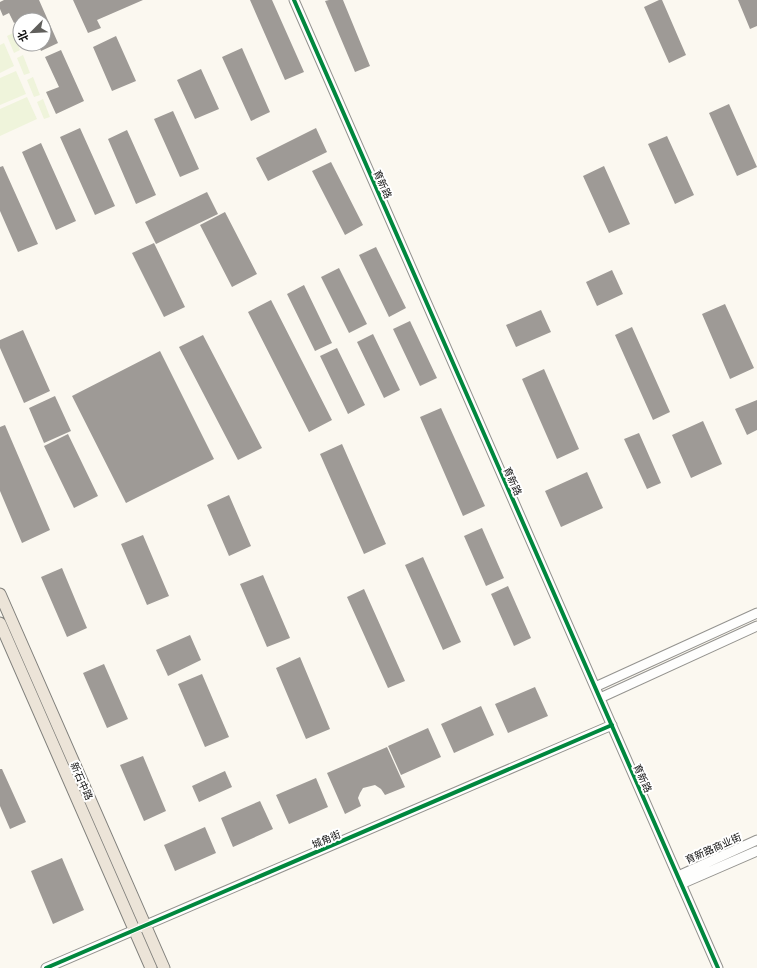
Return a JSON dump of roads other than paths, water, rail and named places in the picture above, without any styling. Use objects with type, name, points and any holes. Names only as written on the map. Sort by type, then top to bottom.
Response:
[{"type":"main road","name":"新石中路","points":[[0,594],[164,968]]},
{"type":"main road","name":"新石中路","points":[[0,623],[151,968]]},
{"type":"street","name":"育新路","points":[[294,0],[718,968]]},
{"type":"street","points":[[595,687],[757,613]]},
{"type":"street","points":[[600,698],[757,626]]},
{"type":"street","name":"城角街","points":[[46,968],[612,725]]},
{"type":"street","name":"育新路商业街","points":[[680,880],[757,840]]},
{"type":"street","name":"育新路商业街","points":[[680,880],[757,851]]}]
